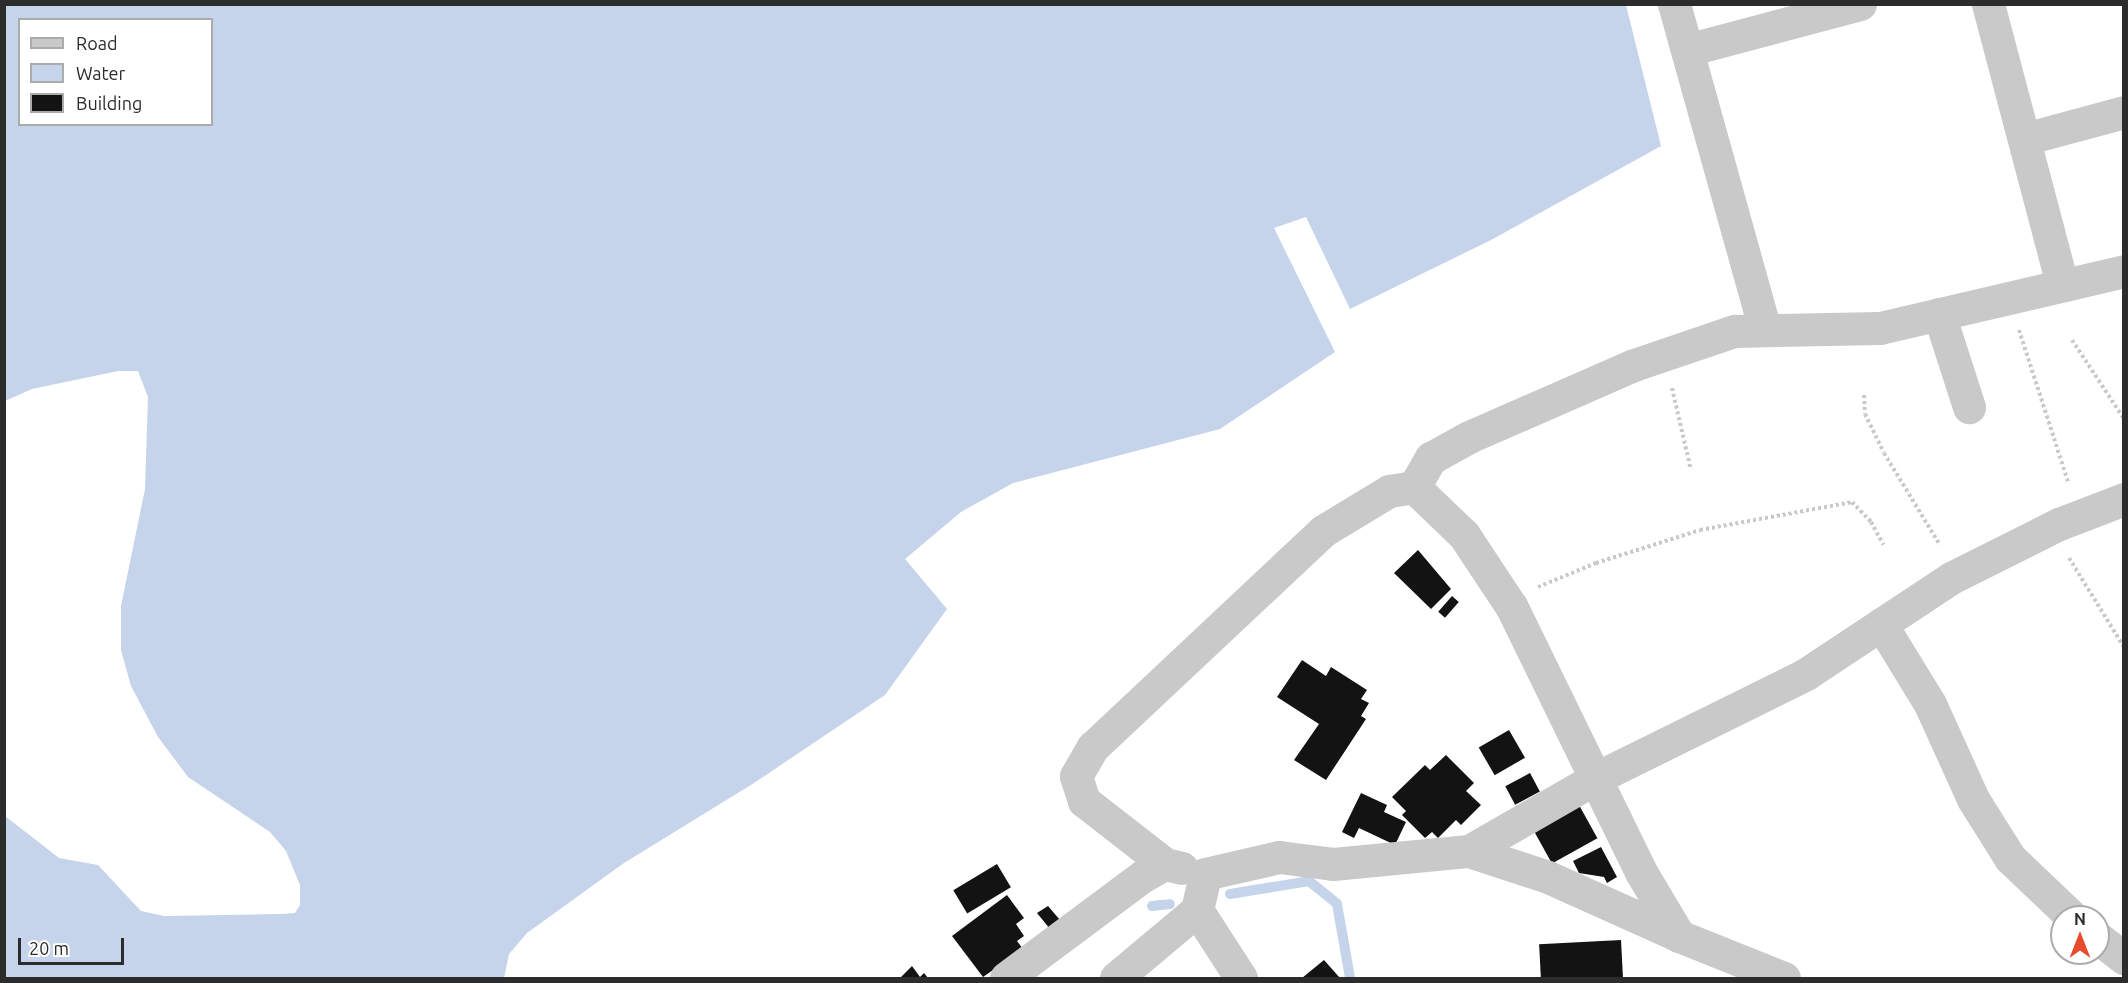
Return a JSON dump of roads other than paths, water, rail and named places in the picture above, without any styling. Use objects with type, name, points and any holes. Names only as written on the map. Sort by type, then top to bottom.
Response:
[{"type":"street","points":[[1674,4],[1766,330]]},
{"type":"street","points":[[1687,50],[1860,4]]},
{"type":"street","points":[[1988,4],[2062,285]]},
{"type":"street","points":[[2024,139],[2124,112]]},
{"type":"street","points":[[1784,978],[1679,936],[1548,877],[1469,851],[1333,864],[1279,856],[1205,874],[1165,864],[1084,801],[1076,776],[1093,747],[1323,531],[1389,492],[1414,487],[1431,458],[1469,437],[1665,355],[1734,331],[1880,328],[2124,271]]},
{"type":"street","points":[[1939,314],[1969,407]]},
{"type":"street","points":[[1414,487],[1464,535],[1507,599],[1641,872],[1679,936]]},
{"type":"street","points":[[1469,851],[1596,778],[1806,674],[1958,574],[2050,528],[2124,499]]},
{"type":"street","points":[[1881,624],[1930,704],[1973,799],[2010,858],[2059,905]]},
{"type":"street","points":[[1006,978],[1165,864]]},
{"type":"street","points":[[1116,978],[1197,910],[1205,874]]},
{"type":"street","points":[[1197,910],[1241,978]]},
{"type":"street","points":[[2110,947],[2124,958]]},
{"type":"water","points":[[5,4],[1626,5],[1661,146],[1491,240],[1350,309],[1306,217],[1274,228],[1335,352],[1220,429],[1013,483],[961,512],[905,559],[947,609],[885,695],[754,783],[624,863],[527,933],[509,954],[504,978],[5,978],[5,816],[59,858],[98,865],[141,911],[164,916],[280,914],[295,913],[300,905],[300,885],[286,851],[270,832],[188,777],[158,737],[131,686],[121,650],[121,606],[145,489],[148,397],[138,371],[118,371],[32,389],[5,401]]},
{"type":"waterway","points":[[1230,894],[1309,881],[1337,904],[1350,978]]},
{"type":"waterway","points":[[1152,906],[1170,904]]}]
